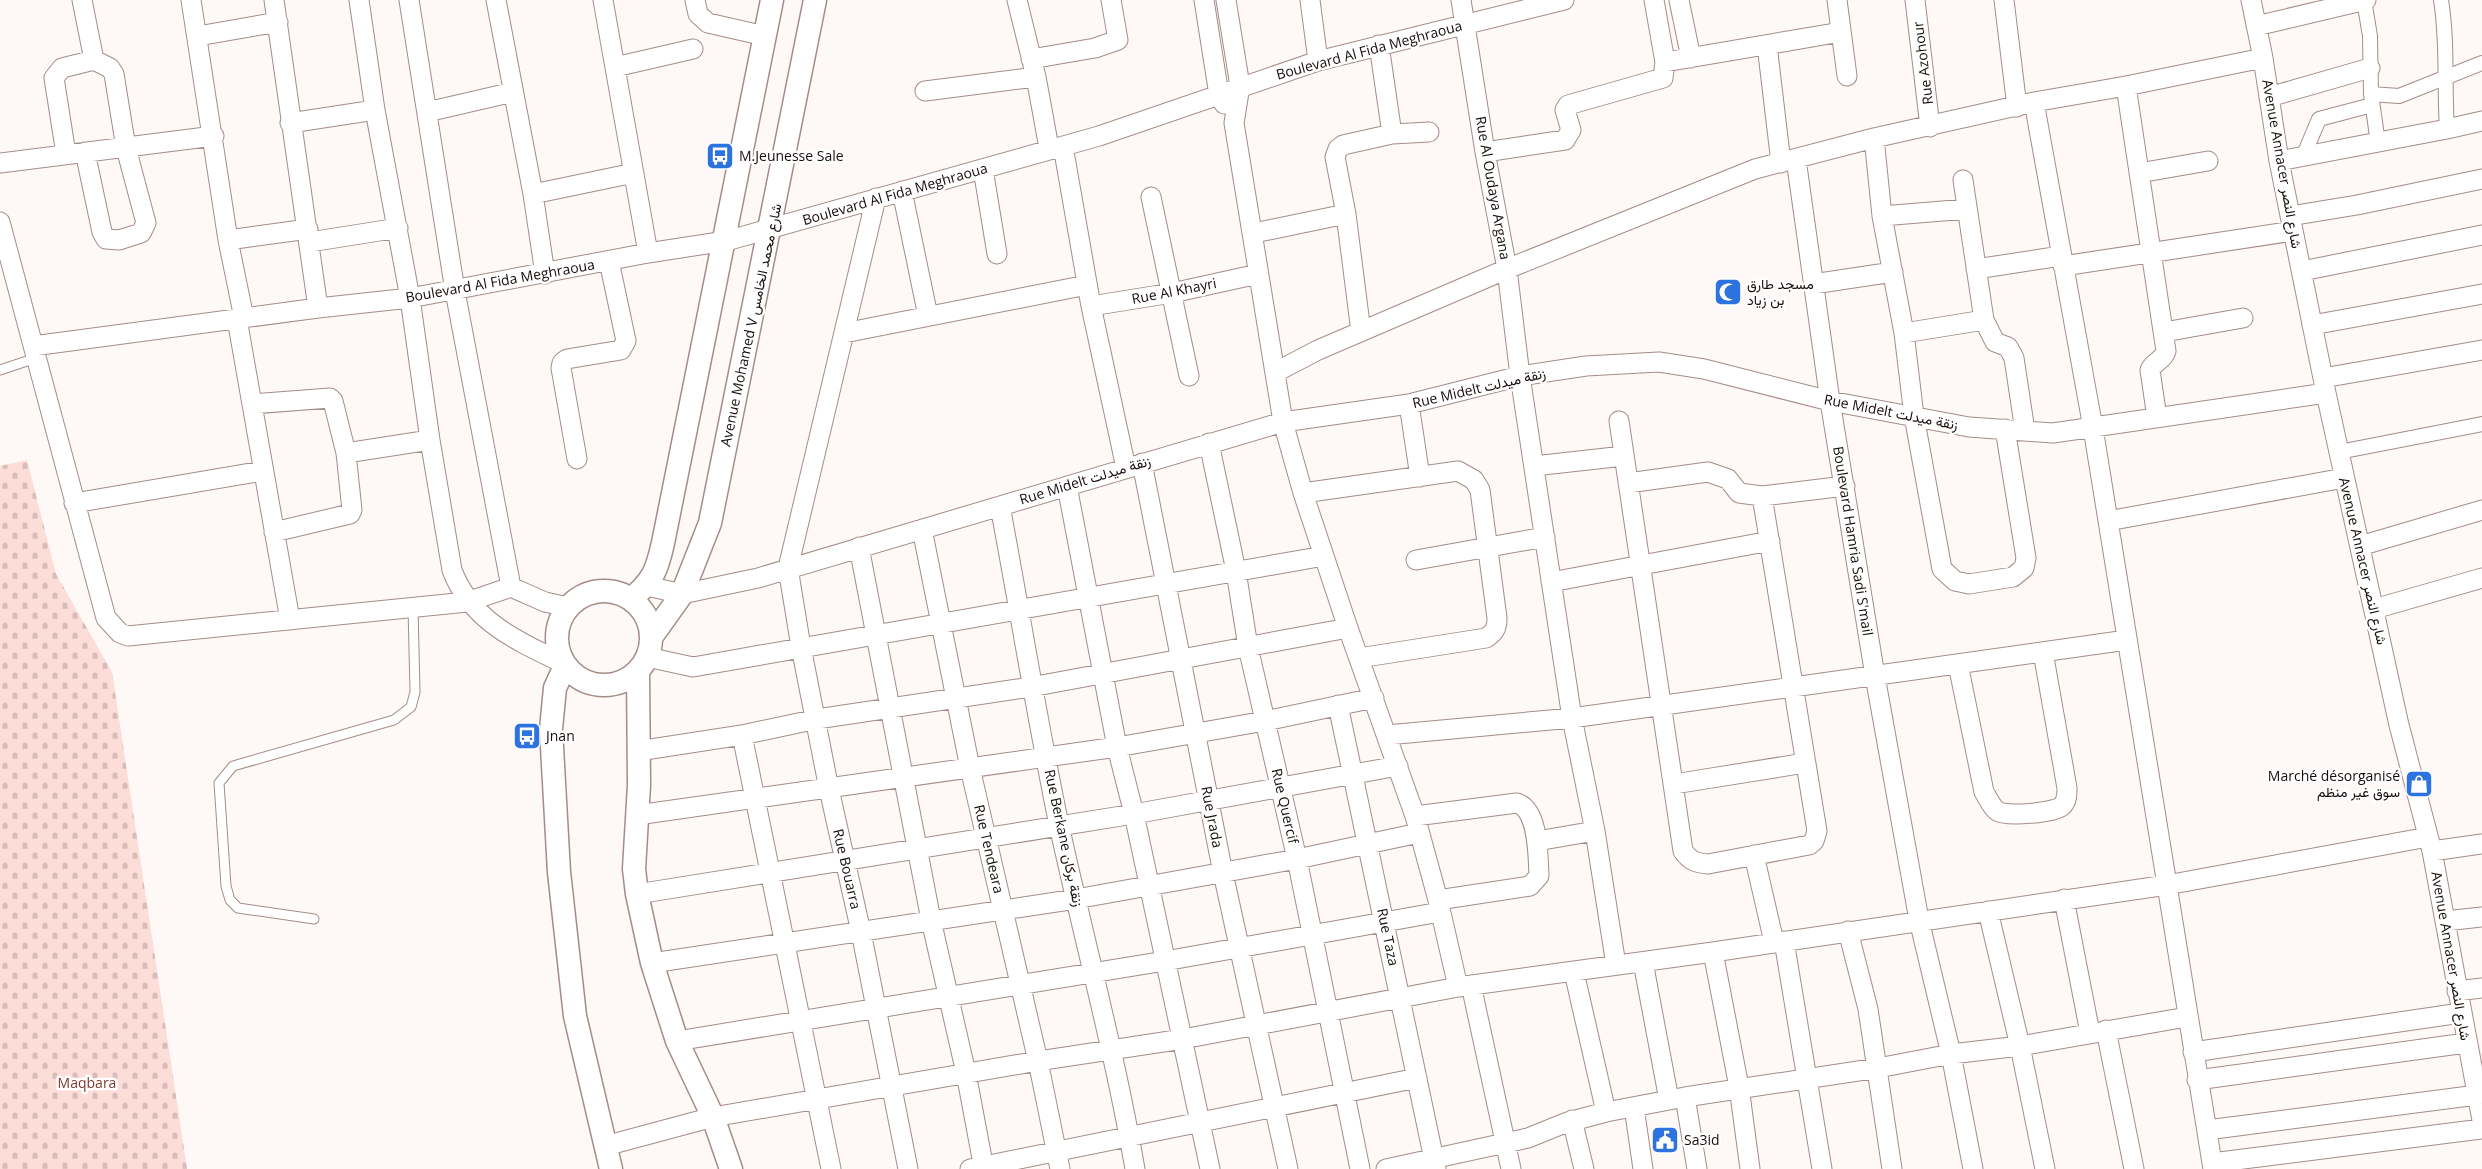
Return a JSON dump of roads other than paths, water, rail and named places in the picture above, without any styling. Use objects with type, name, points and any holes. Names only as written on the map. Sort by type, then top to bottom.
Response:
[{"type":"street","points":[[82,0],[94,60]]},
{"type":"street","points":[[191,0],[214,136],[252,404],[290,620]]},
{"type":"street","points":[[274,0],[290,123],[309,235],[318,308]]},
{"type":"street","points":[[359,0],[375,110],[410,298],[430,440],[452,570],[459,590],[468,602],[507,636],[564,664],[581,679],[600,685],[621,682],[646,654]]},
{"type":"street","points":[[409,0],[455,291],[511,587]]},
{"type":"street","points":[[497,0],[533,194],[545,274]]},
{"type":"street","points":[[604,0],[648,253]]},
{"type":"street","points":[[694,0],[698,14],[708,24],[765,36]]},
{"type":"street","points":[[731,1169],[713,1117],[677,1041],[652,963],[637,894],[634,869],[638,751],[646,654],[644,611],[639,592],[658,563],[663,543],[726,241],[772,0]]},
{"type":"street","name":"Avenue Mohamed V شارع محمد الخامس","points":[[646,654],[682,594],[710,522],[771,230],[815,0]]},
{"type":"street","name":"Rue Jrada","points":[[1016,0],[1056,147],[1091,306],[1165,585],[1222,873],[1288,1169]]},
{"type":"street","points":[[1031,59],[1095,48],[1118,40],[1111,0]]},
{"type":"street","points":[[1204,0],[1219,95],[1234,123],[1254,233],[1258,274],[1283,422],[1303,493],[1358,658],[1374,698],[1417,824],[1439,906],[1464,986],[1511,1169]]},
{"type":"street","points":[[1226,0],[1240,86],[1234,123]]},
{"type":"street","points":[[1310,0],[1318,61]]},
{"type":"street","name":"Rue Al Oudaya Argana","points":[[1461,0],[1485,152],[1507,269],[1520,376],[1572,718],[1595,831],[1616,965]]},
{"type":"street","points":[[1485,152],[1565,140],[1572,130],[1565,110],[1568,105],[1660,80],[1665,75],[1665,62],[1654,0]]},
{"type":"street","points":[[1680,0],[1691,58]]},
{"type":"street","points":[[1837,0],[1847,76]]},
{"type":"street","name":"Rue Azohour","points":[[1916,0],[1930,127]]},
{"type":"street","points":[[2004,0],[2062,261],[2093,428],[2212,1166],[2482,1129]]},
{"type":"street","name":"Avenue Annacer شارع النصر","points":[[2251,0],[2279,161],[2312,325],[2399,725],[2430,844],[2482,1120]]},
{"type":"street","points":[[2256,26],[2365,0],[2370,36],[2372,100],[2378,142]]},
{"type":"street","points":[[2441,0],[2446,33],[2447,129]]},
{"type":"street","name":"Boulevard Al Fida Meghraoua","points":[[34,352],[241,318],[455,291],[609,260],[726,241],[771,230],[1056,147],[1318,61],[1556,1]]},
{"type":"street","points":[[198,36],[278,22]]},
{"type":"street","points":[[1665,62],[1841,32]]},
{"type":"street","points":[[1379,45],[1392,134]]},
{"type":"street","name":"Boulevard Hamria Sadi S'mail","points":[[1767,45],[1813,284],[1830,402],[1875,676],[1919,920],[1951,1054],[1973,1169]]},
{"type":"street","points":[[615,67],[693,49]]},
{"type":"street","points":[[1276,372],[1318,350],[1507,269],[1610,229],[1715,183],[1755,169],[1788,162],[1874,138],[2026,105],[2262,58]]},
{"type":"street","points":[[66,154],[54,78],[62,68],[94,60],[110,68],[114,74],[126,148],[146,223],[141,233],[119,240],[106,240],[102,232],[85,152]]},
{"type":"street","points":[[2304,157],[2319,119],[2372,100],[2399,96],[2482,63]]},
{"type":"street","points":[[2269,97],[2370,68]]},
{"type":"street","points":[[925,91],[1036,77]]},
{"type":"street","points":[[2126,86],[2164,332],[2164,357],[2152,365],[2149,376],[2158,418]]},
{"type":"street","points":[[427,112],[513,92]]},
{"type":"street","points":[[290,123],[375,110]]},
{"type":"street","points":[[2279,161],[2482,121]]},
{"type":"street","points":[[1361,332],[1346,214],[1335,157],[1338,149],[1343,145],[1392,134],[1428,132]]},
{"type":"street","points":[[0,163],[214,136]]},
{"type":"street","points":[[1874,138],[1882,216],[1904,333],[1914,416],[1942,569],[1956,581],[1969,584],[2013,577],[2024,568],[2026,558],[2005,429]]},
{"type":"street","points":[[2139,173],[2208,161]]},
{"type":"street","points":[[983,169],[997,254]]},
{"type":"street","points":[[533,194],[634,173]]},
{"type":"street","points":[[1976,269],[2151,252],[2292,224],[2357,205],[2482,179]]},
{"type":"street","points":[[1963,180],[1984,320],[1995,342],[2008,347],[2014,358],[2025,432]]},
{"type":"street","points":[[902,191],[928,316]]},
{"type":"street","points":[[1150,196],[1189,376]]},
{"type":"street","points":[[788,568],[876,198]]},
{"type":"street","points":[[1882,216],[1967,209]]},
{"type":"street","points":[[1254,233],[1346,214]]},
{"type":"street","points":[[0,222],[106,618],[120,633],[128,636],[468,602],[511,587],[545,602],[568,607]]},
{"type":"street","points":[[228,240],[398,228]]},
{"type":"street","points":[[2302,270],[2482,235]]},
{"type":"street","points":[[577,459],[561,368],[562,363],[567,360],[621,350],[625,346],[626,341],[609,260]]},
{"type":"street","points":[[1813,284],[1893,272]]},
{"type":"street","name":"Rue Al Khayri","points":[[1091,306],[1172,293],[1258,274]]},
{"type":"street","points":[[844,333],[1087,285]]},
{"type":"street","points":[[2312,325],[2482,294]]},
{"type":"street","points":[[2164,332],[2243,318]]},
{"type":"street","points":[[1904,333],[1984,320]]},
{"type":"street","name":"Rue Midelt زنقة ميدلت","points":[[639,592],[682,594],[788,568],[1283,422],[1409,404],[1520,376],[1586,366],[1659,362],[1704,369],[1830,402],[1969,427],[2053,433],[2158,418],[2325,385],[2482,350]]},
{"type":"street","points":[[252,404],[330,398],[333,401],[346,453],[352,510],[350,514],[274,532]]},
{"type":"street","points":[[1409,404],[1420,477]]},
{"type":"street","points":[[1619,420],[1684,851],[1691,860],[1708,864],[1809,845],[1814,841],[1817,831],[1762,496]]},
{"type":"street","points":[[2339,452],[2482,424]]},
{"type":"street","points":[[346,453],[430,440]]},
{"type":"street","name":"Rue Quercif","points":[[1209,443],[1236,571],[1248,647],[1297,859],[1360,1169]]},
{"type":"street","points":[[1534,466],[1624,456]]},
{"type":"street","points":[[1303,493],[1458,470],[1474,480],[1480,490],[1486,548],[1497,618],[1497,626],[1494,633],[1486,638],[1358,658]]},
{"type":"street","points":[[74,503],[263,471]]},
{"type":"street","points":[[1628,483],[1708,472],[1728,479],[1739,493],[1762,496],[1845,486]]},
{"type":"street","points":[[2108,522],[2344,478]]},
{"type":"street","points":[[1066,486],[1117,747],[1134,814],[1147,884],[1183,1039],[1210,1169]]},
{"type":"street","name":"Rue Berkane زنقة بركان","points":[[1000,506],[1019,608],[1031,687],[1047,758],[1059,825],[1094,973],[1135,1169]]},
{"type":"street","points":[[2360,546],[2482,510]]},
{"type":"street","name":"Rue Tendeara","points":[[922,528],[970,768],[1038,1061],[1060,1169]]},
{"type":"street","points":[[1416,560],[1545,537]]},
{"type":"street","points":[[1551,582],[1770,541]]},
{"type":"street","points":[[859,547],[931,920],[947,998],[966,1073],[979,1168],[1056,1150],[1417,1078]]},
{"type":"street","points":[[646,654],[693,667],[876,633],[1019,608],[1087,599],[1324,556]]},
{"type":"street","name":"Rue Bouarra","points":[[788,568],[801,647],[817,719],[829,789],[861,932],[908,1169]]},
{"type":"street","points":[[2374,609],[2482,578]]},
{"type":"street","points":[[612,1169],[575,1016],[558,872],[551,729],[555,688],[564,664],[556,640],[561,617],[578,598],[591,592],[639,592]]},
{"type":"street","points":[[638,751],[742,735],[817,719],[1031,687],[1348,628]]},
{"type":"street","points":[[1387,736],[1572,718],[2127,640]]},
{"type":"street","points":[[1958,664],[1984,792],[1990,803],[1996,810],[2008,814],[2055,810],[2062,806],[2067,798],[2067,788],[2043,652]]},
{"type":"street","points":[[637,815],[903,779],[1117,747],[1265,721],[1374,698]]},
{"type":"street","name":"Rue Taza","points":[[1338,705],[1402,998],[1435,1164]]},
{"type":"street","points":[[742,735],[831,1169]]},
{"type":"street","points":[[1674,784],[1805,763]]},
{"type":"street","points":[[637,894],[986,839],[1398,766]]},
{"type":"street","points":[[652,963],[1076,899],[1147,884],[1222,873],[1368,845],[1417,824],[1517,803],[1525,807],[1538,840],[1539,876],[1530,886],[1439,906],[1384,921],[1020,986],[677,1041]]},
{"type":"street","points":[[1538,840],[1595,831]]},
{"type":"street","points":[[605,1146],[713,1117],[1038,1061],[1183,1039],[1464,986],[1714,952],[2430,844],[2482,844]]},
{"type":"street","points":[[1754,855],[1779,941],[1808,1077],[1822,1169]]},
{"type":"street","points":[[2064,899],[2134,1169]]},
{"type":"street","points":[[1988,911],[2020,1046],[2045,1169]]},
{"type":"street","points":[[2445,921],[2482,917]]},
{"type":"street","points":[[1848,931],[1868,1009],[1892,1169]]},
{"type":"street","points":[[1714,952],[1739,1088],[1750,1169]]},
{"type":"street","points":[[1644,962],[1677,1099],[1697,1169]]},
{"type":"street","points":[[1574,972],[1606,1112]]},
{"type":"street","points":[[2457,990],[2482,988]]},
{"type":"street","points":[[2193,1052],[2461,1014]]},
{"type":"street","points":[[1386,1169],[1435,1164],[1541,1134],[1572,1120],[1606,1112],[1739,1088],[1878,1068],[1951,1054],[2020,1046],[2188,1017]]},
{"type":"street","points":[[2197,1080],[2466,1043]]},
{"type":"street","points":[[2207,1130],[2476,1095]]},
{"type":"street","points":[[1634,1107],[1643,1169]]},
{"type":"street","points":[[1572,1120],[1584,1169]]},
{"type":"lane","points":[[0,370],[34,352]]},
{"type":"lane","points":[[314,919],[238,908],[230,900],[226,886],[219,783],[233,766],[394,720],[411,707],[415,692],[413,607]]},
{"type":"place","name":"M.Jeunesse Sale","points":[[720,156]]},
{"type":"place","name":"مسجد طارق بن زياد","points":[[1728,292]]},
{"type":"place","name":"Jnan","points":[[527,736]]},
{"type":"place","name":"Marché désorganisé سوق غير منظم","points":[[2419,784]]},
{"type":"place","name":"Sa3id","points":[[1665,1140]]},
{"type":"park label","name":"Maqbara","points":[[87,1083]]}]
